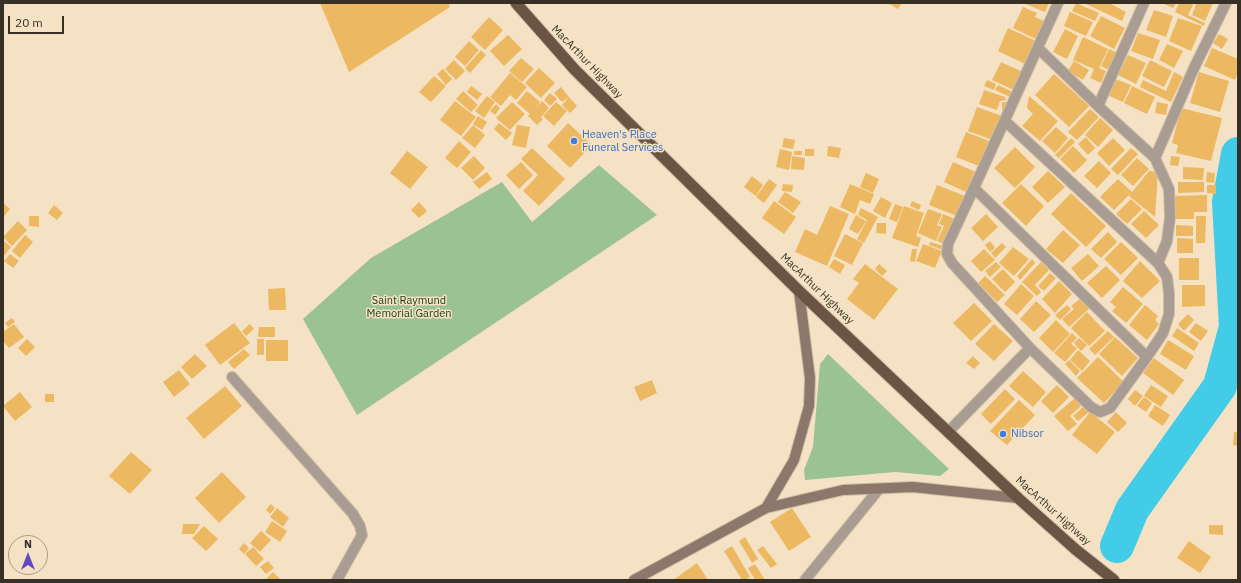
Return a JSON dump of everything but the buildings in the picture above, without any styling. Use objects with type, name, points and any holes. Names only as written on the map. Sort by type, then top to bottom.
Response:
[{"type":"highway","name":"MacArthur Highway","points":[[516,3],[575,70],[799,291],[1018,498],[1075,549],[1114,580]]},
{"type":"main road","points":[[766,508],[794,460],[809,406],[810,378],[799,291]]},
{"type":"main road","points":[[634,580],[766,508],[843,490],[913,487],[1018,498]]},
{"type":"street","points":[[1004,121],[1158,263],[1166,277],[1169,294],[1169,314],[1163,333],[1110,408],[1100,412],[1091,407],[1030,348],[952,263],[947,254],[948,244],[1004,121],[1038,48],[1058,3]]},
{"type":"street","points":[[1098,106],[1144,3]]},
{"type":"street","points":[[1155,158],[1194,68],[1226,3]]},
{"type":"street","points":[[1038,48],[1155,158],[1169,189],[1170,217],[1166,240],[1158,263]]},
{"type":"street","points":[[974,188],[1147,357]]},
{"type":"street","points":[[948,432],[1030,348]]},
{"type":"street","points":[[232,377],[353,514],[360,526],[362,535],[337,580]]},
{"type":"street","points":[[805,580],[879,488]]},
{"type":"green space","name":"Saint Raymund Memorial Garden","points":[[599,165],[657,215],[357,415],[303,319],[371,258],[502,182],[532,222]]},
{"type":"green space","points":[[828,354],[949,469],[940,476],[895,472],[805,480],[804,470],[813,447],[820,364]]},
{"type":"waterway","points":[[1117,546],[1132,510],[1220,386],[1236,327],[1229,202],[1238,154]]},
{"type":"place","name":"Heaven's Place Funeral Services","points":[[574,141]]},
{"type":"place","name":"Nibsor","points":[[1003,434]]}]
